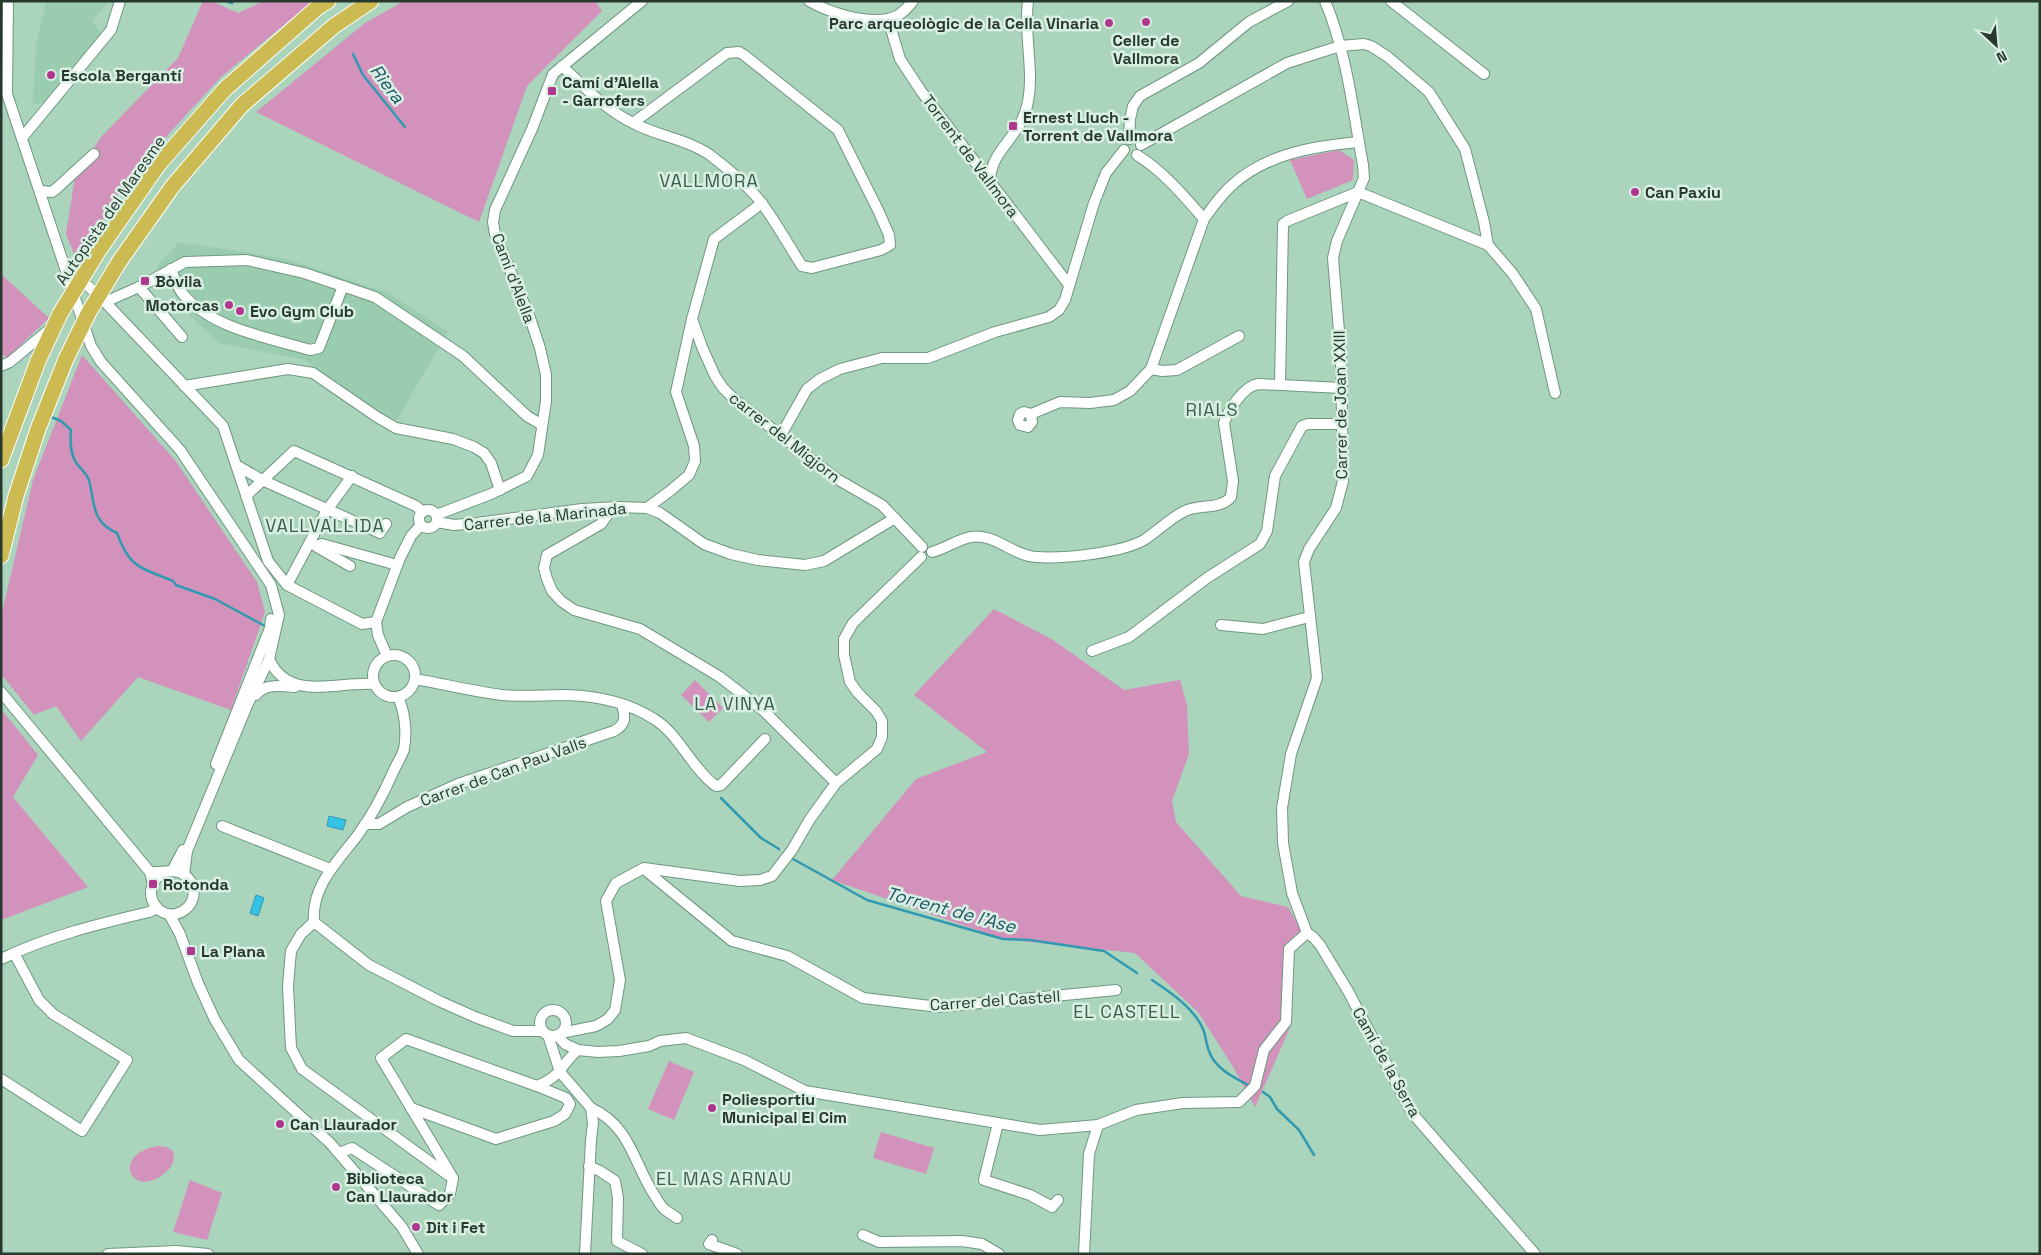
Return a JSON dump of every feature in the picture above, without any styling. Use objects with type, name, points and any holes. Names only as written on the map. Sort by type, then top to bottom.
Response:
[{"type":"highway","name":"Autopista del Maresme","points":[[1,460],[38,361],[60,314],[99,250],[159,164],[225,89],[318,7],[328,1]]},
{"type":"highway","points":[[1,556],[16,496],[38,428],[66,359],[89,312],[119,262],[172,187],[242,105],[334,26],[371,1]]},
{"type":"street","points":[[8,1],[7,94],[70,278],[91,346],[101,362],[180,450],[266,576],[271,585],[279,615],[269,659],[246,708],[187,851],[184,875]]},
{"type":"street","points":[[22,138],[111,30],[120,1]]},
{"type":"street","name":"Camí d'Alella","points":[[437,518],[527,476],[538,455],[546,401],[546,384],[540,348],[530,318],[495,234],[493,222],[495,210],[532,129],[554,74],[642,1]]},
{"type":"street","points":[[809,1],[849,16],[872,19],[888,19],[898,15],[907,9],[913,1]]},
{"type":"street","points":[[990,180],[990,170],[995,156],[1008,143],[1017,130],[1026,105],[1030,83],[1028,1]]},
{"type":"street","points":[[781,435],[802,396],[813,383],[840,369],[873,359],[928,358],[995,332],[1050,317],[1061,307],[1094,203],[1106,173],[1124,150],[1125,142],[1129,139],[1133,106],[1140,96],[1199,63],[1250,22],[1288,1]]},
{"type":"street","name":"Carrer de Joan XXIII","points":[[1307,933],[1292,893],[1283,843],[1282,808],[1291,754],[1317,678],[1304,562],[1309,549],[1330,520],[1341,497],[1344,481],[1342,388],[1334,258],[1337,241],[1364,178],[1359,142],[1340,46],[1335,24],[1325,1]]},
{"type":"street","points":[[1391,1],[1484,74]]},
{"type":"street","name":"Torrent de Vallmora","points":[[888,19],[900,59],[921,91],[1069,285]]},
{"type":"street","points":[[1124,150],[1129,155],[1139,150],[1287,63],[1340,46],[1356,43],[1371,46],[1388,57],[1429,92],[1465,149],[1488,245]]},
{"type":"street","points":[[562,66],[603,104],[632,123],[658,135],[690,144],[708,154],[729,170],[762,203],[802,266],[812,268],[881,250],[890,245],[889,235],[878,210],[838,130],[744,54],[739,52],[727,53],[632,123]]},
{"type":"street","points":[[1129,139],[1137,139],[1139,150],[1151,164],[1176,186],[1204,219]]},
{"type":"street","points":[[1031,414],[1060,402],[1090,403],[1114,400],[1130,391],[1152,369],[1204,219],[1232,185],[1263,165],[1297,151],[1314,147],[1359,142]]},
{"type":"street","points":[[40,191],[52,192],[94,154]]},
{"type":"street","points":[[973,159],[995,156]]},
{"type":"street","points":[[1280,385],[1283,224],[1286,221],[1358,192],[1488,245],[1513,274],[1536,310],[1555,393]]},
{"type":"street","points":[[692,319],[714,239],[762,203]]},
{"type":"street","points":[[106,302],[139,287],[185,262],[247,260],[304,273],[375,297],[463,356],[526,416],[542,425]]},
{"type":"street","points":[[174,267],[180,291],[188,300],[214,319],[310,350],[319,348],[343,286]]},
{"type":"street","points":[[70,278],[88,286],[106,302],[222,426],[268,561],[287,585],[362,624],[376,622]]},
{"type":"street","points":[[139,287],[182,337]]},
{"type":"street","points":[[1,366],[10,362],[78,304]]},
{"type":"street","name":"carrer del Migjorn","points":[[692,319],[702,347],[723,388],[735,400],[837,479],[882,505],[895,518],[921,552]]},
{"type":"street","name":"Carrer de la Marinada","points":[[437,518],[454,525],[477,524],[582,509],[613,507],[647,508],[689,475],[695,462],[694,446],[676,392],[692,319]]},
{"type":"street","points":[[1152,369],[1162,371],[1177,370],[1239,336]]},
{"type":"street","points":[[184,386],[288,369],[314,374],[377,418],[396,428],[452,438],[484,453],[491,463],[500,490]]},
{"type":"street","points":[[398,697],[404,715],[404,749],[382,797],[330,869],[320,887],[313,908],[314,922],[369,965],[475,1017],[513,1031],[574,1032],[596,1026],[608,1018],[615,1010],[618,996],[618,967],[606,901],[616,883],[644,868],[740,881],[760,880],[772,876],[792,850],[810,819],[836,783],[877,750],[882,737],[882,721],[876,711],[850,682],[844,655],[844,639],[853,623],[928,546],[932,552],[966,539],[981,537],[994,540],[1027,556],[1067,556],[1098,553],[1142,541],[1182,512],[1227,502],[1233,490],[1233,481],[1224,426],[1225,420],[1238,400],[1251,386],[1258,384],[1342,388]]},
{"type":"street","points":[[1092,651],[1130,637],[1206,578],[1260,544],[1267,531],[1275,476],[1302,426],[1308,424],[1343,424]]},
{"type":"street","points":[[246,496],[294,451],[416,506],[423,512]]},
{"type":"street","points":[[236,465],[262,480],[380,534],[386,524]]},
{"type":"street","points":[[287,585],[313,544],[327,510],[352,476]]},
{"type":"street","points":[[613,507],[601,524],[548,555],[544,568],[546,579],[552,591],[574,610],[640,629],[720,677],[764,711],[836,783]]},
{"type":"street","points":[[647,508],[660,513],[704,544],[731,554],[758,560],[805,565],[824,561],[895,518]]},
{"type":"street","points":[[429,510],[437,518],[430,528],[421,525],[419,518],[423,512],[429,510]]},
{"type":"street","points":[[387,656],[378,635],[376,622],[397,564],[411,536],[421,525]]},
{"type":"street","points":[[313,544],[322,544],[397,564]]},
{"type":"street","points":[[313,544],[350,566]]},
{"type":"street","points":[[340,560],[348,551]]},
{"type":"street","points":[[275,601],[265,651],[259,669],[264,682],[273,686],[308,687],[374,684]]},
{"type":"street","points":[[1221,625],[1263,629],[1309,617]]},
{"type":"street","points":[[136,915],[151,897],[153,884],[157,877],[168,872],[180,857],[270,628]]},
{"type":"street","points":[[396,654],[408,660],[412,666],[415,679],[409,690],[398,697],[384,695],[374,684],[372,672],[378,661],[396,654]]},
{"type":"street","points":[[269,659],[277,674],[286,681],[308,687]]},
{"type":"street","points":[[230,728],[236,723],[253,681],[261,676],[277,674]]},
{"type":"street","points":[[415,679],[501,695],[569,695],[592,698],[637,709],[657,720],[683,747],[706,779],[716,786],[720,785],[765,739]]},
{"type":"street","points":[[246,708],[258,692],[273,686]]},
{"type":"street","points":[[1,692],[150,872],[153,884]]},
{"type":"street","name":"Carrer de Can Pau Valls","points":[[364,824],[379,824],[407,806],[458,784],[614,732],[622,727],[624,723],[625,717],[622,704]]},
{"type":"street","points":[[222,826],[330,869]]},
{"type":"street","name":"Carrer del Castell","points":[[644,868],[732,942],[786,956],[863,998],[939,1007],[1116,990]]},
{"type":"street","points":[[150,872],[168,872],[184,875],[192,885],[194,894],[191,903],[181,912],[169,914]]},
{"type":"street","points":[[151,897],[157,908],[169,914],[180,934],[198,983],[215,1020],[239,1060],[339,1153],[402,1227],[418,1254]]},
{"type":"street","points":[[1,959],[38,942],[75,930],[149,912],[157,908]]},
{"type":"street","points":[[180,934],[181,912]]},
{"type":"street","points":[[314,922],[301,934],[291,951],[288,986],[291,1048],[302,1069],[453,1178]]},
{"type":"street","points":[[549,1031],[574,1048],[619,1052],[648,1046],[660,1041],[686,1038],[744,1060],[805,1090],[1040,1130],[1098,1126],[1136,1110],[1183,1103],[1239,1102],[1255,1086],[1264,1050],[1286,1022],[1289,949],[1307,933]]},
{"type":"street","name":"Camí de la Serra","points":[[1307,933],[1320,945],[1348,991],[1412,1113],[1535,1254]]},
{"type":"street","points":[[1,1079],[82,1131],[127,1060],[52,1014],[39,1000],[14,953]]},
{"type":"street","points":[[586,1028],[575,1026],[565,1020],[560,1012],[552,1010],[544,1014],[560,1072],[592,1108],[607,1116],[618,1128],[630,1145],[647,1185],[664,1208],[677,1218]]},
{"type":"street","points":[[549,1031],[565,1027],[565,1020]]},
{"type":"street","points":[[537,1086],[547,1082],[560,1072],[574,1048],[574,1032]]},
{"type":"street","points":[[339,1153],[352,1148],[438,1205],[450,1194],[453,1178],[381,1058],[406,1039],[537,1086],[566,1098],[570,1104],[565,1114],[554,1121],[496,1139],[412,1108]]},
{"type":"street","points":[[585,1254],[593,1123],[592,1108]]},
{"type":"street","points":[[998,1123],[984,1180],[1030,1195],[1052,1206],[1058,1200]]},
{"type":"street","points":[[1084,1254],[1089,1154],[1098,1126]]},
{"type":"street","points":[[589,1166],[615,1181],[618,1198],[617,1241],[642,1254]]},
{"type":"street","points":[[863,1235],[878,1242],[962,1241],[982,1244],[999,1254]]},
{"type":"street","points":[[712,1240],[709,1244],[737,1254]]},
{"type":"street","points":[[108,1254],[176,1251],[208,1254]]},
{"type":"shaded area","name":"Escola Bergantí","points":[[46,1],[109,1],[92,21],[101,33],[45,104],[33,103],[36,46]]},
{"type":"shaded area","points":[[203,1],[211,1],[238,13],[264,1],[313,1],[221,77],[129,177],[77,261],[66,234],[75,177],[101,137],[178,58]]},
{"type":"shaded area","points":[[404,1],[595,1],[602,11],[527,86],[479,222],[256,112],[365,23]]},
{"type":"shaded area","points":[[1339,150],[1354,160],[1353,180],[1307,199],[1290,160]]},
{"type":"shaded area","points":[[179,242],[287,259],[388,293],[448,332],[397,420],[376,412],[305,360],[219,343],[187,313],[157,267]]},
{"type":"shaded area","points":[[1,274],[49,318],[7,358],[1,353]]},
{"type":"shaded area","points":[[82,355],[175,460],[257,582],[265,612],[231,710],[138,677],[81,741],[56,706],[34,715],[1,674],[1,617],[33,480]]},
{"type":"shaded area","points":[[994,609],[1053,640],[1124,690],[1180,680],[1187,705],[1189,754],[1172,801],[1176,822],[1241,896],[1288,907],[1301,930],[1285,945],[1292,1023],[1255,1107],[1232,1065],[1198,1012],[1135,953],[1003,939],[832,880],[916,779],[987,752],[914,695]]},
{"type":"shaded area","points":[[695,680],[723,708],[709,722],[681,695]]},
{"type":"shaded area","points":[[1,709],[38,755],[13,797],[88,887],[1,920]]},
{"type":"shaded area","points":[[669,1061],[694,1072],[674,1120],[648,1109]]},
{"type":"shaded area","points":[[881,1132],[934,1148],[926,1174],[873,1158]]},
{"type":"shaded area","points":[[159,1146],[167,1147],[173,1151],[173,1163],[166,1172],[154,1180],[144,1182],[136,1179],[131,1173],[130,1165],[134,1157],[144,1150]]},
{"type":"shaded area","points":[[190,1180],[222,1193],[207,1240],[173,1232]]},
{"type":"water","points":[[329,816],[346,820],[343,830],[327,826]]},
{"type":"water","points":[[256,895],[264,898],[258,916],[250,913]]},
{"type":"waterway","name":"Riera","points":[[226,1],[232,3]]},
{"type":"waterway","name":"Riera","points":[[353,54],[363,75],[405,127]]},
{"type":"waterway","name":"Torrent de l'Ase","points":[[51,417],[61,421],[71,430],[73,456],[89,480],[95,511],[102,523],[117,533],[132,560],[144,569],[173,581],[176,585],[215,599],[265,626]]},
{"type":"waterway","name":"Torrent de l'Ase","points":[[721,798],[761,838],[779,849]]},
{"type":"waterway","name":"Torrent de l'Ase","points":[[793,859],[867,900],[1003,939],[1030,940],[1104,951],[1137,973]]},
{"type":"waterway","name":"Torrent de l'Ase","points":[[1152,980],[1181,1001],[1194,1014],[1203,1029],[1209,1051],[1216,1063],[1226,1072],[1250,1086]]},
{"type":"waterway","name":"Torrent de l'Ase","points":[[1263,1092],[1270,1097],[1277,1109],[1299,1130],[1314,1155]]},
{"type":"place","name":"Celler de Vallmora","points":[[1146,22]]},
{"type":"place","name":"Parc arqueològic de la Cella Vinaria","points":[[1109,23]]},
{"type":"place","name":"Escola Bergantí","points":[[51,75]]},
{"type":"place","name":"Camí d'Alella - Garrofers","points":[[552,91]]},
{"type":"place","name":"Ernest Lluch - Torrent de Vallmora","points":[[1013,126]]},
{"type":"place","name":"Can Paxiu","points":[[1635,192]]},
{"type":"place","name":"Bòvila","points":[[145,281]]},
{"type":"place","name":"Motorcas","points":[[229,305]]},
{"type":"place","name":"Evo Gym Club","points":[[240,311]]},
{"type":"place","name":"Rotonda","points":[[153,884]]},
{"type":"place","name":"La Plana","points":[[191,951]]},
{"type":"place","name":"Poliesportiu Municipal El Cim","points":[[712,1108]]},
{"type":"place","name":"Can Llaurador","points":[[280,1124]]},
{"type":"place","name":"Biblioteca Can Llaurador","points":[[336,1187]]},
{"type":"place","name":"Dit i Fet","points":[[416,1227]]},
{"type":"district","name":"VALLMORA","points":[[709,181]]},
{"type":"district","name":"RIALS","points":[[1212,410]]},
{"type":"district","name":"VALLVALLIDA","points":[[325,526]]},
{"type":"district","name":"LA VINYA","points":[[735,704]]},
{"type":"district","name":"EL CASTELL","points":[[1127,1012]]},
{"type":"district","name":"EL MAS ARNAU","points":[[724,1179]]}]
